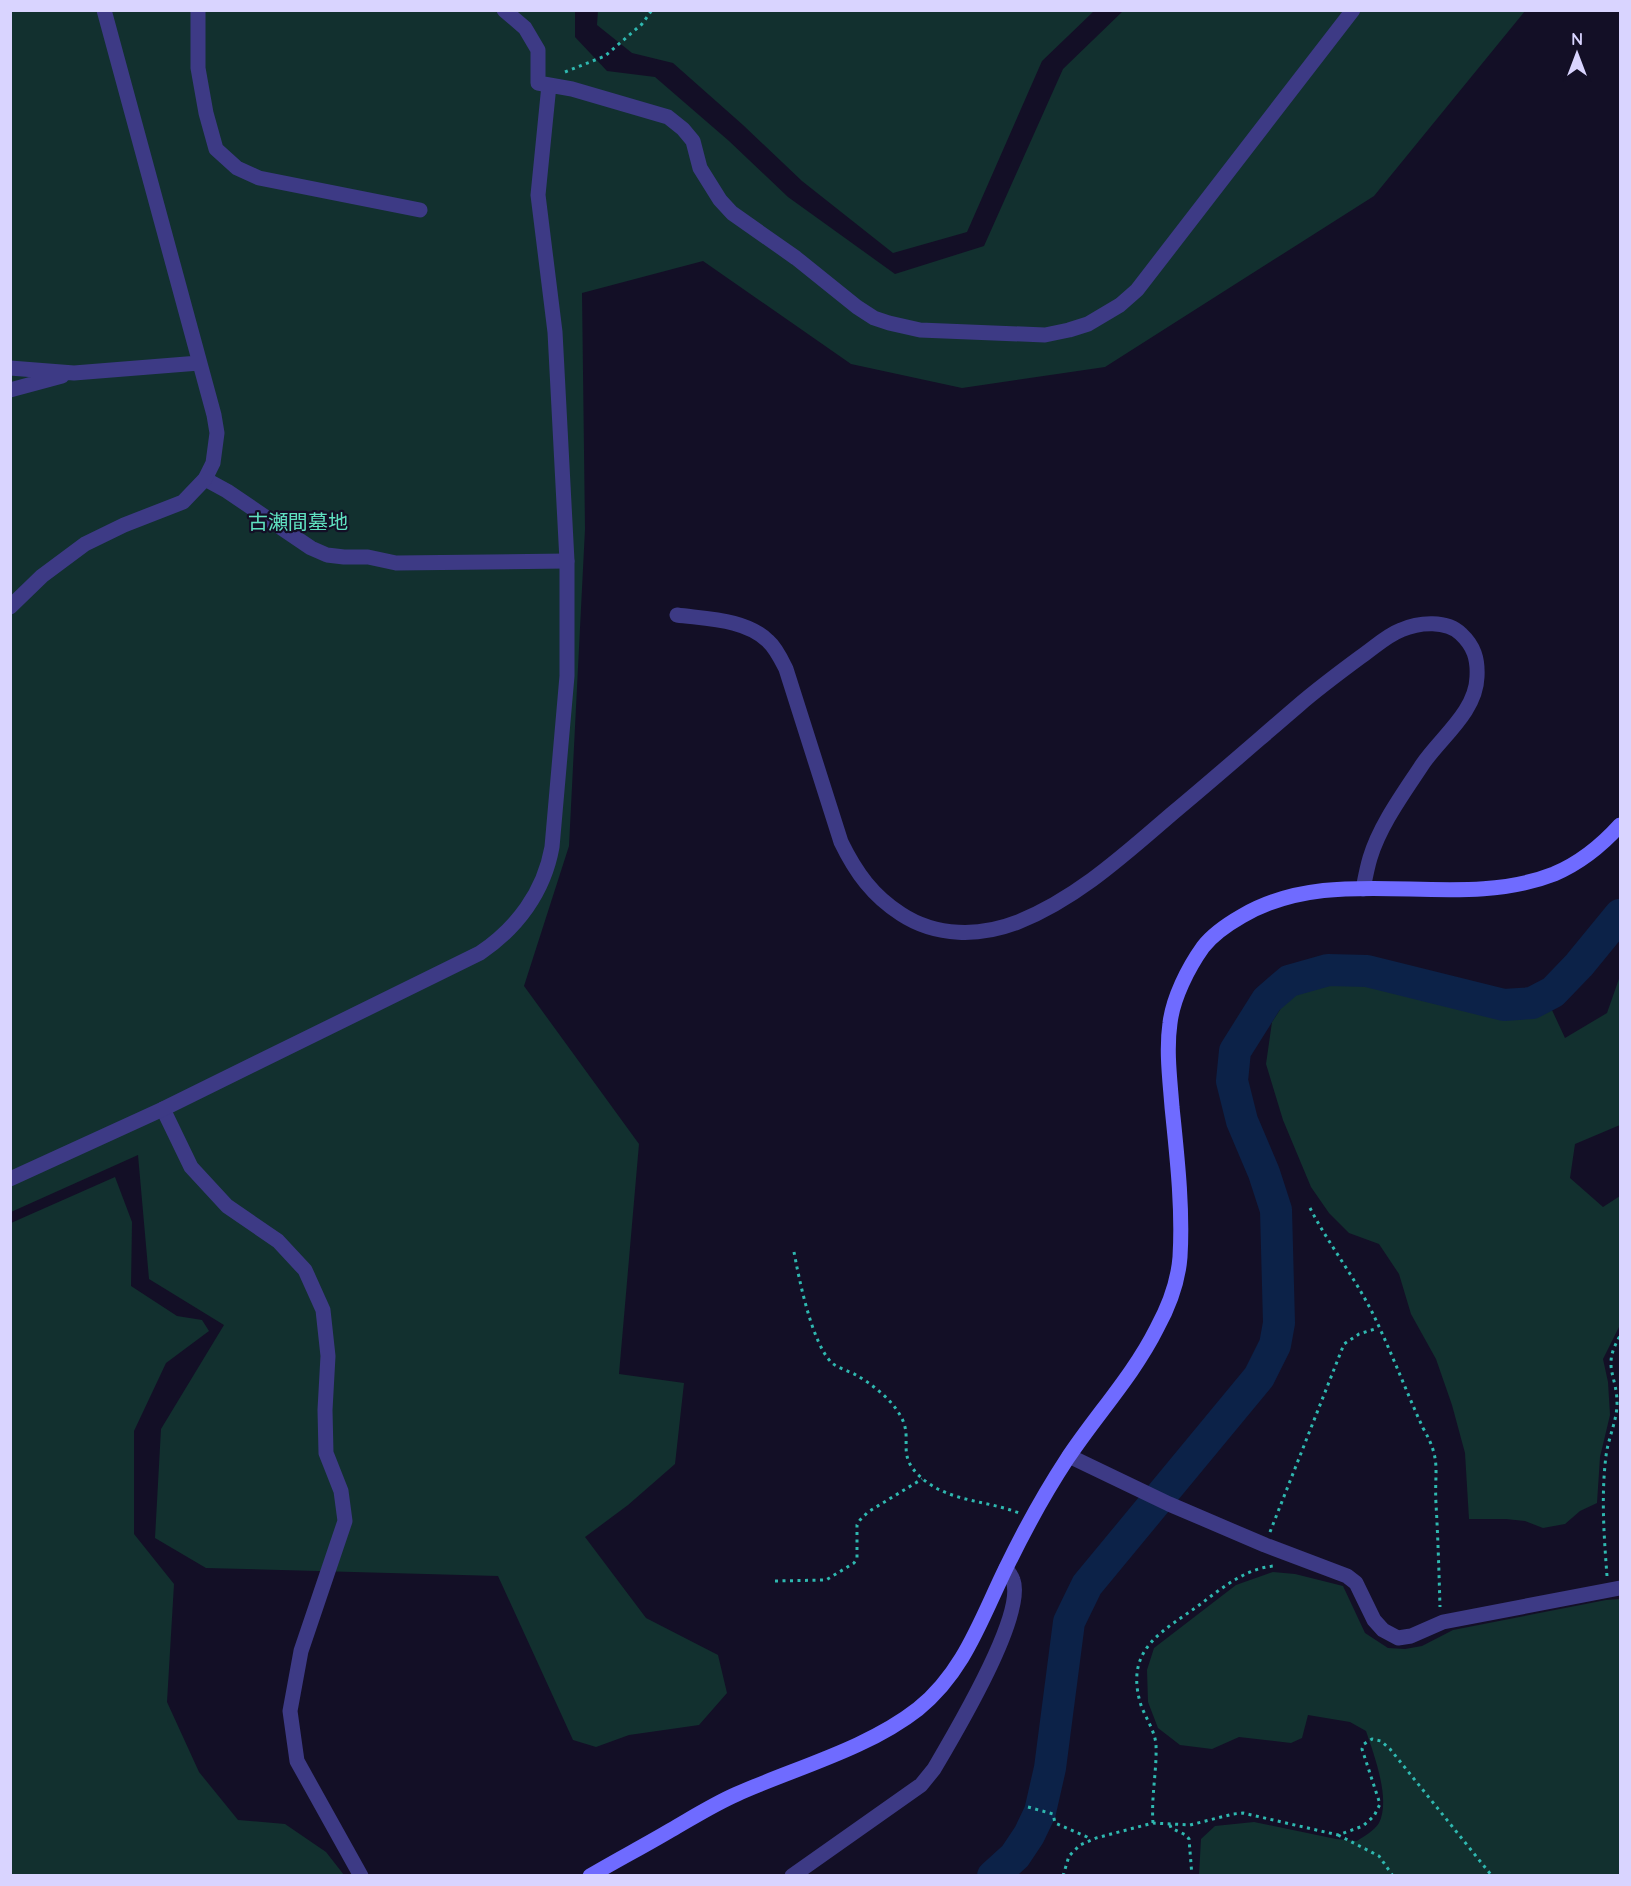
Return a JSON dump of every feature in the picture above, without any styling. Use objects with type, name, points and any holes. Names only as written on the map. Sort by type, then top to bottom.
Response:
[{"type":"main road","points":[[591,1875],[734,1795],[871,1737],[900,1721],[921,1707],[952,1674],[968,1650],[1031,1519],[1069,1456],[1140,1358],[1156,1331],[1177,1280],[1180,1223],[1169,1075],[1170,1020],[1185,980],[1204,946],[1227,925],[1253,910],[1274,900],[1294,895],[1363,889],[1480,889],[1532,881],[1557,873],[1578,861],[1602,844],[1620,825]]},
{"type":"street","points":[[10,607],[42,576],[86,544],[124,525],[183,502],[205,479],[213,463],[217,433],[104,10]]},
{"type":"street","points":[[198,10],[198,68],[206,113],[216,149],[237,168],[259,178],[420,210]]},
{"type":"street","points":[[10,1179],[163,1108],[480,953],[500,939],[516,922],[539,888],[548,868],[552,848],[567,676],[567,561],[555,332],[537,195],[543,84],[537,51],[525,28],[504,10]]},
{"type":"street","points":[[543,84],[572,88],[668,117],[693,141],[700,168],[720,200],[732,213],[796,258],[874,318],[920,330],[1045,335],[1069,330],[1096,320],[1120,305],[1137,290],[1353,10]]},
{"type":"street","points":[[10,368],[74,373],[199,363]]},
{"type":"street","points":[[10,390],[74,373]]},
{"type":"street","points":[[205,479],[227,491],[311,548],[327,555],[368,557],[396,563],[567,561]]},
{"type":"street","points":[[677,615],[722,621],[754,631],[768,640],[786,669],[841,842],[852,865],[868,887],[886,904],[911,921],[928,928],[965,932],[998,928],[1018,922],[1067,897],[1116,863],[1325,683],[1388,637],[1416,624],[1434,624],[1455,628],[1473,648],[1477,663],[1474,695],[1463,713],[1423,763],[1380,832],[1370,859],[1363,889]]},
{"type":"street","points":[[163,1108],[191,1167],[227,1206],[278,1241],[306,1270],[323,1310],[328,1356],[325,1410],[326,1454],[341,1491],[345,1521],[301,1651],[290,1711],[297,1761],[362,1875]]},
{"type":"street","points":[[1069,1456],[1169,1504],[1265,1545],[1347,1576],[1356,1583],[1374,1620],[1383,1630],[1398,1638],[1411,1636],[1443,1622],[1614,1589]]},
{"type":"street","points":[[792,1875],[921,1785],[934,1769],[999,1649],[1013,1607],[1014,1581],[1006,1568]]},
{"type":"path","points":[[543,84],[604,56],[642,24],[652,10]]},
{"type":"path","points":[[1310,1208],[1357,1285],[1432,1443],[1437,1464],[1440,1615],[1443,1622]]},
{"type":"path","points":[[794,1252],[798,1274],[820,1347],[833,1364],[858,1376],[892,1403],[902,1417],[907,1457],[911,1466],[923,1479],[946,1492],[1015,1512],[1031,1519]]},
{"type":"path","points":[[1265,1545],[1344,1344],[1359,1334],[1378,1328]]},
{"type":"path","points":[[1614,1589],[1602,1507],[1606,1455],[1617,1405],[1610,1362],[1611,1354],[1620,1336]]},
{"type":"path","points":[[776,1581],[826,1580],[854,1563],[857,1558],[857,1525],[860,1520],[868,1512],[923,1479]]},
{"type":"path","points":[[1153,1823],[1151,1802],[1156,1743],[1141,1704],[1137,1686],[1139,1661],[1145,1649],[1156,1637],[1225,1586],[1265,1567],[1291,1565],[1301,1558]]},
{"type":"path","points":[[1338,1835],[1363,1826],[1378,1810],[1379,1798],[1362,1749],[1367,1741],[1376,1739],[1390,1749],[1492,1875]]},
{"type":"path","points":[[1028,1807],[1053,1814],[1055,1823],[1091,1840]]},
{"type":"path","points":[[1063,1875],[1069,1856],[1080,1845],[1091,1840],[1153,1823],[1190,1825],[1243,1814],[1338,1835],[1379,1856],[1393,1875]]},
{"type":"path","points":[[1170,1825],[1171,1828],[1186,1835],[1189,1839],[1192,1875]]},
{"type":"green space","points":[[598,10],[1094,11],[1042,61],[967,232],[893,253],[802,181],[673,63],[632,53],[597,25]]},
{"type":"green space","name":"古瀬間墓地","points":[[11,11],[575,11],[575,37],[607,71],[655,77],[729,141],[788,197],[895,274],[984,246],[1063,69],[1123,11],[1525,11],[1374,196],[1105,367],[962,388],[851,364],[703,261],[582,293],[585,529],[569,846],[524,986],[639,1144],[619,1374],[684,1383],[675,1464],[628,1505],[585,1537],[646,1618],[718,1655],[727,1693],[699,1725],[629,1735],[596,1747],[573,1740],[498,1576],[206,1568],[155,1538],[161,1429],[224,1325],[149,1279],[138,1155],[11,1212]]},
{"type":"green space","points":[[1620,976],[1620,1125],[1575,1144],[1570,1178],[1603,1207],[1620,1196],[1620,1325],[1603,1359],[1608,1382],[1610,1415],[1600,1457],[1597,1503],[1580,1511],[1565,1524],[1543,1528],[1525,1521],[1469,1519],[1465,1453],[1436,1359],[1411,1314],[1399,1274],[1379,1244],[1349,1233],[1329,1213],[1311,1187],[1283,1120],[1266,1064],[1272,1022],[1289,996],[1317,989],[1325,981],[1376,981],[1430,996],[1496,1010],[1525,1011],[1551,1008],[1565,1038],[1607,1013]]},
{"type":"green space","points":[[115,1177],[132,1222],[131,1286],[177,1316],[202,1320],[209,1331],[166,1363],[134,1431],[134,1534],[174,1584],[167,1702],[199,1772],[238,1820],[285,1824],[326,1852],[344,1875],[11,1875],[11,1223]]},
{"type":"green space","points":[[1273,1572],[1295,1574],[1343,1586],[1365,1633],[1388,1648],[1405,1649],[1422,1646],[1453,1630],[1620,1599],[1620,1875],[1199,1875],[1201,1839],[1215,1826],[1254,1822],[1336,1839],[1357,1841],[1377,1826],[1382,1813],[1380,1777],[1366,1731],[1350,1722],[1308,1715],[1302,1738],[1291,1743],[1239,1737],[1212,1749],[1180,1745],[1158,1728],[1148,1702],[1147,1670],[1154,1648],[1236,1585]]},
{"type":"waterway","points":[[993,1876],[1015,1856],[1040,1812],[1050,1768],[1069,1622],[1087,1585],[1259,1377],[1275,1345],[1279,1323],[1276,1210],[1264,1173],[1242,1121],[1232,1081],[1235,1051],[1267,1000],[1289,981],[1328,970],[1367,971],[1504,1005],[1532,1003],[1553,992],[1579,965],[1620,915]]}]
